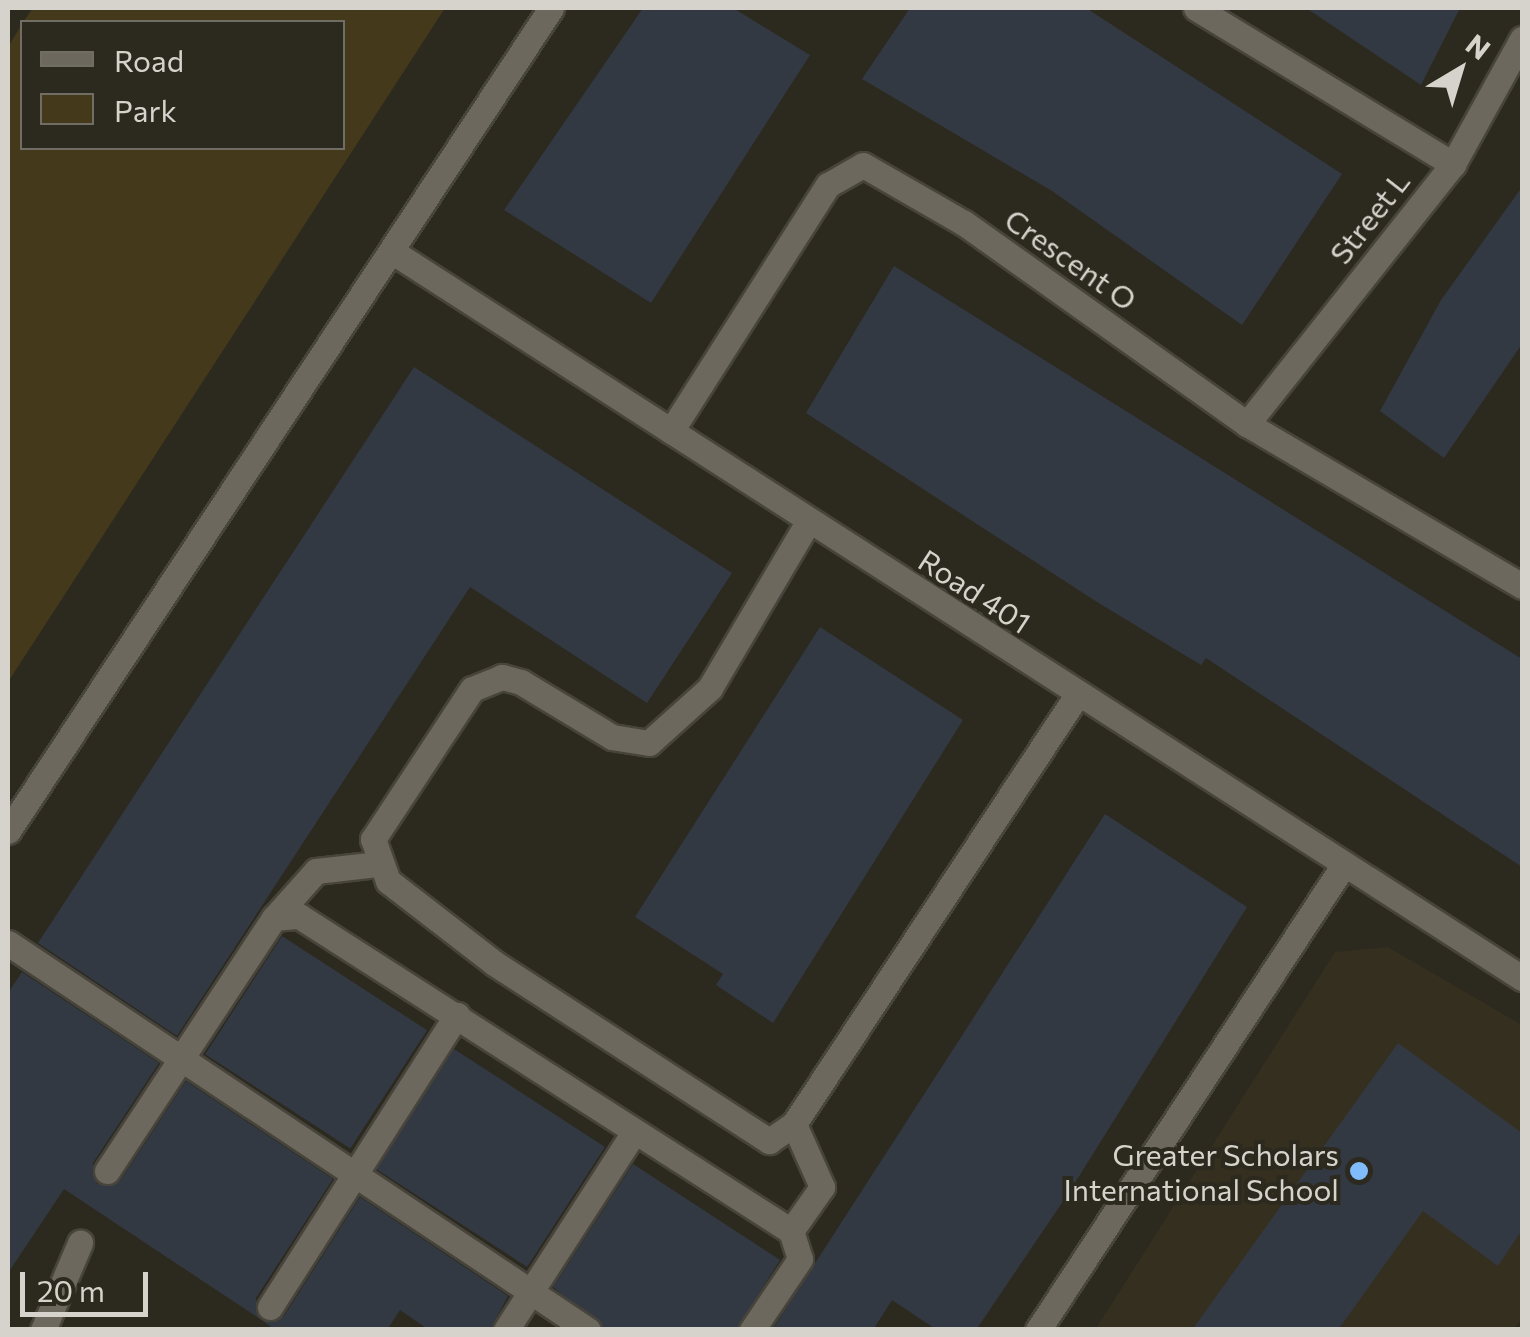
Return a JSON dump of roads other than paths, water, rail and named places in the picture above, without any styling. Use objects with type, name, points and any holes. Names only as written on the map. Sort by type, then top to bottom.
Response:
[{"type":"street","points":[[8,831],[396,254],[551,8]]},
{"type":"street","points":[[1196,8],[1453,164]]},
{"type":"street","name":"Street L","points":[[1247,424],[1453,164],[1522,38]]},
{"type":"street","name":"Crescent O","points":[[671,431],[828,185],[864,165],[964,223],[1247,424],[1522,586]]},
{"type":"street","name":"Road 401","points":[[396,254],[1522,978]]},
{"type":"street","points":[[808,522],[710,688],[649,742],[612,737],[521,682],[502,677],[472,689],[386,812],[373,840],[377,864],[414,905],[742,1130],[769,1141],[794,1124],[1077,694]]},
{"type":"street","points":[[107,1171],[178,1056],[274,918],[316,872],[377,864]]},
{"type":"street","points":[[1038,1330],[1343,866]]},
{"type":"street","points":[[274,918],[300,916],[791,1231],[800,1259],[752,1330]]},
{"type":"street","points":[[8,943],[588,1330]]},
{"type":"street","points":[[270,1307],[457,1015]]},
{"type":"street","points":[[791,1231],[822,1187],[794,1124]]},
{"type":"street","points":[[506,1330],[634,1132]]},
{"type":"street","points":[[43,1330],[80,1242]]},
{"type":"place","name":"Greater Scholars International School","points":[[1359,1171]]}]
